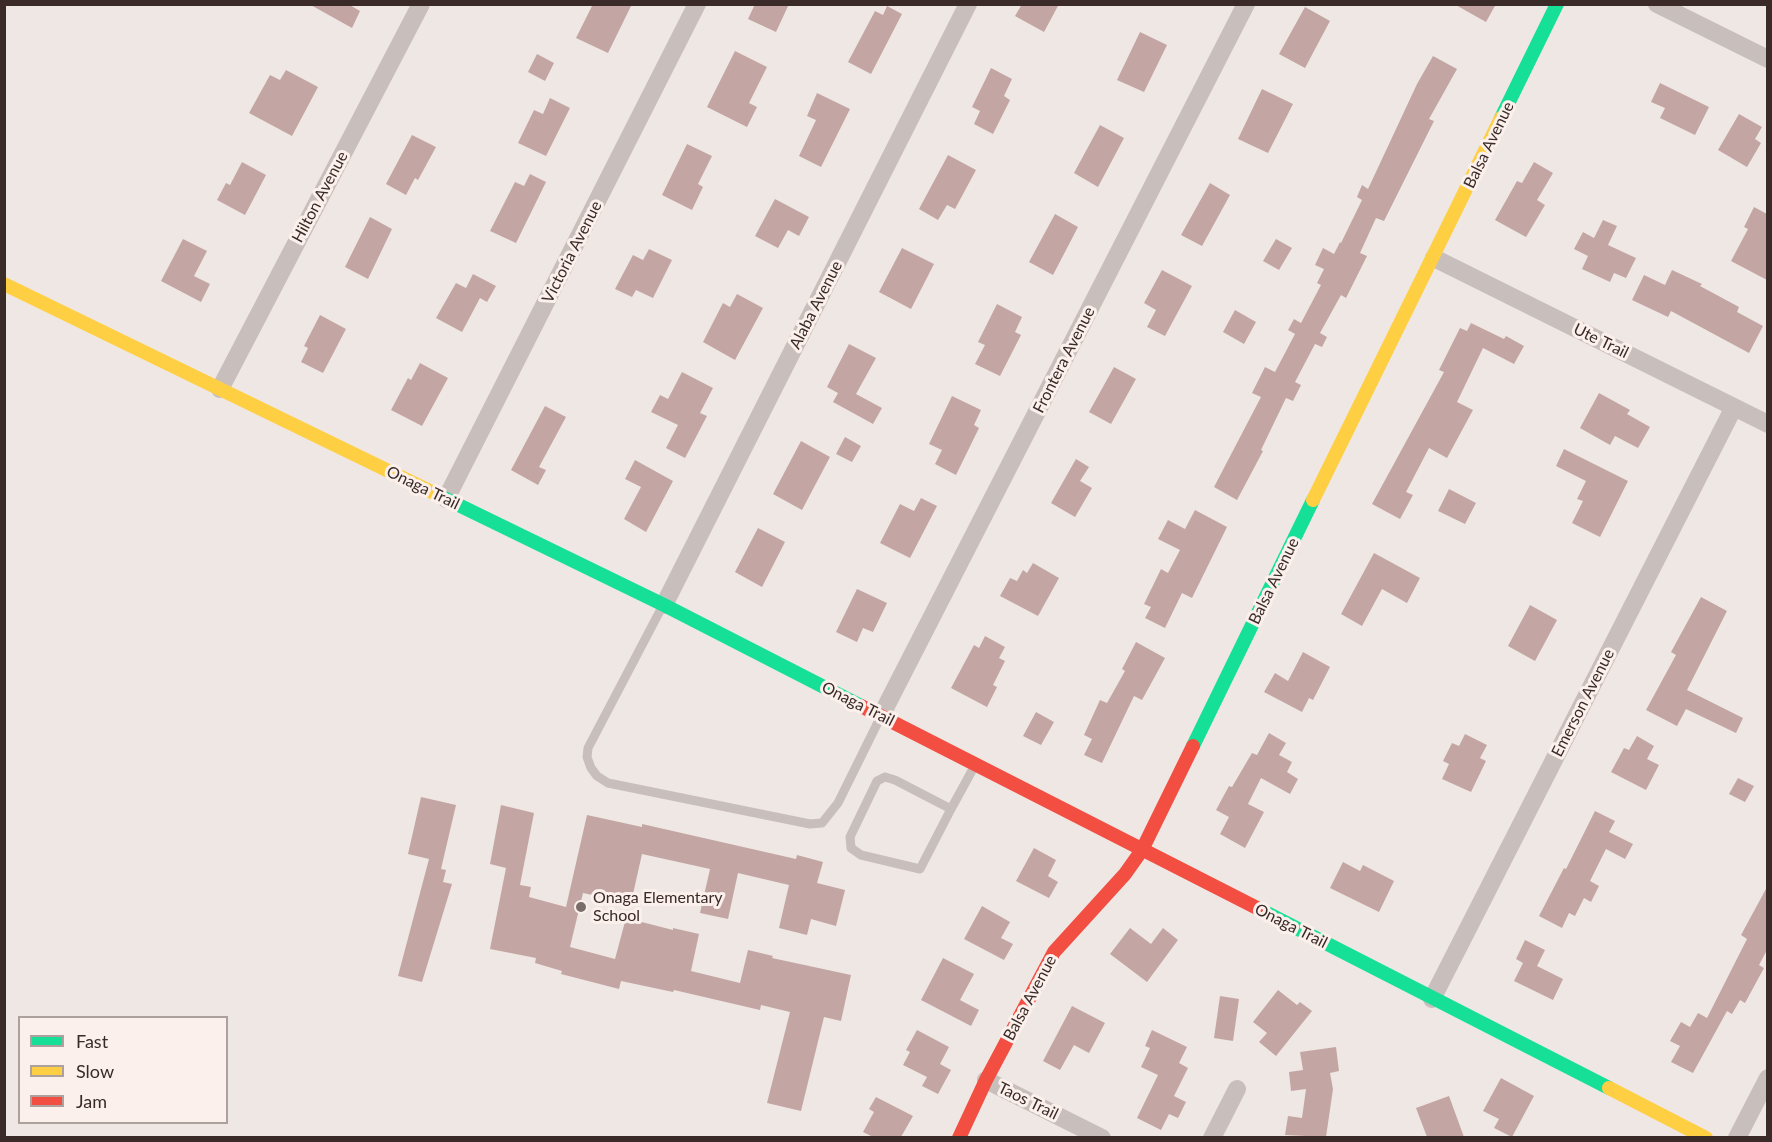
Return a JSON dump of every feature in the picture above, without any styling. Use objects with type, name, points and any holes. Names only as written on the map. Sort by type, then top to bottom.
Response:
[{"type":"street","name":"Hilton Avenue","points":[[220,389],[420,4]]},
{"type":"street","name":"Victoria Avenue","points":[[446,499],[697,4]]},
{"type":"street","name":"Alaba Avenue","points":[[664,605],[968,4]]},
{"type":"street","name":"Frontera Avenue","points":[[881,716],[1246,4]]},
{"type":"street","name":"Balsa Avenue","points":[[959,1137],[986,1080],[1054,952],[1125,874],[1142,850],[1557,4]]},
{"type":"street","points":[[1657,4],[1767,59]]},
{"type":"street","name":"Ute Trail","points":[[1434,258],[1767,424]]},
{"type":"street","name":"Onaga Trail","points":[[4,284],[664,605],[1706,1137]]},
{"type":"street","name":"Emerson Avenue","points":[[1432,999],[1734,407]]},
{"type":"street","points":[[1737,1137],[1767,1078]]},
{"type":"street","name":"Taos Trail","points":[[986,1080],[1102,1137]]},
{"type":"street","points":[[1212,1137],[1237,1089]]},
{"type":"lane","points":[[664,605],[588,748],[587,757],[591,768],[597,776],[608,783],[810,824],[822,823],[838,803],[881,716]]},
{"type":"lane","points":[[951,809],[885,777],[875,785],[849,843],[851,848],[861,855],[920,869],[975,764]]},
{"type":"building","points":[[309,4],[348,4],[360,11],[352,28]]},
{"type":"building","points":[[593,4],[632,4],[608,53],[576,38]]},
{"type":"building","points":[[755,4],[789,4],[776,32],[748,19]]},
{"type":"building","points":[[1022,4],[1059,4],[1044,32],[1015,16]]},
{"type":"building","points":[[1454,4],[1496,4],[1486,22]]},
{"type":"building","points":[[887,6],[902,14],[871,74],[848,62],[875,11],[883,15]]},
{"type":"building","points":[[1305,7],[1330,21],[1305,68],[1279,54]]},
{"type":"building","points":[[1140,32],[1167,45],[1144,92],[1117,80]]},
{"type":"building","points":[[735,51],[767,67],[749,103],[757,107],[747,127],[707,107]]},
{"type":"building","points":[[537,54],[554,63],[545,81],[528,72]]},
{"type":"building","points":[[1433,56],[1457,69],[1429,119],[1434,121],[1384,221],[1376,218],[1360,253],[1367,256],[1346,298],[1341,295],[1320,333],[1327,337],[1322,347],[1315,344],[1295,382],[1301,385],[1293,401],[1286,398],[1261,450],[1263,451],[1237,500],[1214,487],[1261,397],[1252,393],[1265,367],[1275,372],[1295,334],[1288,330],[1294,319],[1301,323],[1321,285],[1317,283],[1324,269],[1315,265],[1323,248],[1334,254],[1341,243],[1362,200],[1357,197],[1362,185],[1368,189],[1417,84]]},
{"type":"building","points":[[991,68],[1012,79],[1004,96],[1010,100],[993,134],[974,124],[980,111],[972,107]]},
{"type":"building","points":[[286,70],[318,87],[292,136],[249,113],[270,75],[280,80]]},
{"type":"building","points":[[1660,83],[1709,107],[1695,135],[1660,118],[1665,108],[1651,102]]},
{"type":"building","points":[[1262,89],[1293,104],[1268,153],[1238,139]]},
{"type":"building","points":[[817,93],[850,109],[821,167],[799,156],[816,120],[807,116]]},
{"type":"building","points":[[550,98],[570,108],[546,156],[518,143],[534,110],[543,114]]},
{"type":"building","points":[[1739,114],[1762,127],[1755,139],[1761,143],[1747,167],[1718,150]]},
{"type":"building","points":[[1100,125],[1124,138],[1098,187],[1074,173]]},
{"type":"building","points":[[412,135],[436,147],[418,180],[415,178],[406,195],[386,184]]},
{"type":"building","points":[[687,144],[712,156],[698,184],[703,187],[692,210],[662,195]]},
{"type":"building","points":[[948,155],[976,170],[955,209],[947,205],[938,220],[919,209]]},
{"type":"building","points":[[242,162],[266,175],[245,215],[217,200],[226,183],[230,185]]},
{"type":"building","points":[[1534,162],[1553,173],[1537,200],[1545,205],[1526,237],[1495,220],[1517,181],[1522,183]]},
{"type":"building","points":[[530,174],[546,182],[516,243],[490,231],[515,182],[524,186]]},
{"type":"building","points":[[1210,183],[1230,195],[1202,246],[1181,235]]},
{"type":"building","points":[[775,199],[809,217],[799,236],[788,230],[778,248],[755,236]]},
{"type":"building","points":[[1754,207],[1767,214],[1767,280],[1731,261],[1748,229],[1744,227]]},
{"type":"building","points":[[1055,214],[1078,227],[1053,275],[1029,262]]},
{"type":"building","points":[[370,217],[392,229],[368,279],[345,267]]},
{"type":"building","points":[[1603,220],[1617,226],[1608,245],[1636,258],[1626,278],[1614,273],[1610,282],[1582,269],[1588,256],[1574,249],[1583,232],[1594,238]]},
{"type":"building","points":[[183,239],[207,251],[194,276],[210,284],[201,302],[161,281]]},
{"type":"building","points":[[1276,239],[1292,248],[1279,270],[1263,261]]},
{"type":"building","points":[[902,248],[934,264],[911,309],[879,292]]},
{"type":"building","points":[[649,249],[672,260],[653,298],[636,290],[632,297],[615,289],[633,255],[643,260]]},
{"type":"building","points":[[1162,270],[1192,286],[1165,336],[1147,327],[1156,310],[1144,303]]},
{"type":"building","points":[[1672,270],[1702,284],[1700,286],[1739,307],[1737,312],[1763,326],[1749,353],[1671,311],[1668,317],[1632,300],[1644,275],[1665,285]]},
{"type":"building","points":[[473,274],[496,286],[487,302],[480,298],[462,332],[436,318],[456,283],[466,288]]},
{"type":"building","points":[[737,294],[763,308],[735,360],[703,342],[723,303],[730,307]]},
{"type":"building","points":[[997,304],[1022,317],[1015,332],[1021,335],[1000,376],[975,364],[985,345],[978,342]]},
{"type":"building","points":[[1235,310],[1256,322],[1244,344],[1223,332]]},
{"type":"building","points":[[320,315],[346,329],[323,373],[301,362],[308,348],[304,346]]},
{"type":"building","points":[[1471,323],[1504,339],[1506,336],[1524,346],[1514,364],[1483,348],[1457,402],[1473,410],[1447,458],[1429,448],[1406,492],[1413,495],[1400,519],[1372,504],[1444,372],[1439,370],[1460,328],[1467,331]]},
{"type":"building","points":[[849,344],[876,358],[856,394],[882,408],[873,424],[833,402],[838,393],[827,387]]},
{"type":"building","points":[[420,363],[448,378],[422,426],[391,410],[408,378],[411,380]]},
{"type":"building","points":[[1114,367],[1136,379],[1111,424],[1089,412]]},
{"type":"building","points":[[682,372],[713,388],[700,413],[707,416],[685,458],[666,448],[678,425],[651,412],[660,395],[668,399]]},
{"type":"building","points":[[1599,393],[1630,410],[1627,414],[1650,427],[1638,448],[1615,436],[1610,445],[1580,428]]},
{"type":"building","points":[[952,396],[981,410],[974,425],[979,428],[956,475],[935,464],[942,450],[929,444]]},
{"type":"building","points":[[545,406],[566,417],[539,467],[546,470],[538,485],[511,470]]},
{"type":"building","points":[[845,437],[861,446],[852,462],[836,454]]},
{"type":"building","points":[[801,441],[830,457],[802,510],[773,494]]},
{"type":"building","points":[[1564,449],[1628,481],[1600,537],[1572,523],[1583,501],[1577,499],[1586,481],[1556,466]]},
{"type":"building","points":[[1076,459],[1089,467],[1080,481],[1092,488],[1075,517],[1051,503]]},
{"type":"building","points":[[635,460],[673,481],[646,532],[624,519],[641,487],[625,479]]},
{"type":"building","points":[[1449,489],[1476,503],[1465,524],[1438,511]]},
{"type":"building","points":[[921,498],[937,506],[910,558],[880,543],[900,504],[914,511]]},
{"type":"building","points":[[1195,510],[1227,527],[1192,598],[1182,593],[1165,628],[1145,618],[1151,607],[1144,604],[1161,569],[1168,573],[1180,550],[1158,539],[1168,520],[1185,529]]},
{"type":"building","points":[[758,528],[785,542],[762,587],[735,572]]},
{"type":"building","points":[[1374,553],[1420,578],[1407,603],[1382,589],[1362,626],[1341,614]]},
{"type":"building","points":[[1033,563],[1059,578],[1038,616],[1000,596],[1010,578],[1017,581],[1023,570],[1027,573]]},
{"type":"building","points":[[857,589],[887,603],[873,632],[863,628],[857,642],[836,632]]},
{"type":"building","points":[[1701,597],[1727,611],[1687,690],[1743,718],[1736,733],[1686,709],[1677,726],[1646,710],[1676,655],[1671,652]]},
{"type":"building","points":[[1530,605],[1557,620],[1535,661],[1508,646]]},
{"type":"building","points":[[985,636],[1005,647],[999,658],[1005,661],[993,685],[997,687],[987,707],[951,688],[974,645],[979,648]]},
{"type":"building","points":[[1136,642],[1165,658],[1142,700],[1134,696],[1102,763],[1084,755],[1092,739],[1084,735],[1100,700],[1107,703],[1125,671],[1122,669]]},
{"type":"building","points":[[1303,652],[1330,667],[1313,700],[1309,698],[1302,712],[1264,692],[1275,673],[1288,681]]},
{"type":"building","points":[[1036,712],[1054,722],[1041,745],[1023,736]]},
{"type":"building","points":[[1269,733],[1286,743],[1279,755],[1292,762],[1287,772],[1298,779],[1290,794],[1261,778],[1248,804],[1264,812],[1245,848],[1220,834],[1229,817],[1216,810],[1229,786],[1232,787],[1252,753],[1257,755]]},
{"type":"building","points":[[1465,734],[1487,745],[1480,758],[1486,761],[1471,792],[1442,779],[1449,764],[1443,761],[1452,743],[1459,746]]},
{"type":"building","points":[[1637,736],[1654,746],[1647,759],[1659,765],[1646,790],[1611,772],[1624,748],[1629,750]]},
{"type":"building","points":[[1738,778],[1754,786],[1745,802],[1729,794]]},
{"type":"building","points":[[421,797],[456,805],[441,869],[446,870],[443,882],[452,884],[422,982],[398,976],[429,859],[408,854]]},
{"type":"building","points":[[501,805],[534,813],[520,885],[531,887],[529,897],[566,907],[587,815],[642,827],[642,824],[796,859],[797,855],[823,862],[817,883],[845,890],[836,926],[811,919],[807,935],[779,928],[789,885],[738,873],[728,919],[700,913],[710,869],[642,854],[631,903],[583,893],[570,947],[615,959],[626,918],[699,934],[691,971],[740,983],[748,950],[773,956],[772,958],[851,975],[841,1021],[824,1017],[801,1111],[767,1103],[790,1012],[761,1005],[760,1010],[674,990],[673,992],[621,981],[619,989],[561,974],[562,971],[535,963],[536,958],[490,949],[506,868],[490,864]]},
{"type":"building","points":[[1595,811],[1615,821],[1609,832],[1633,844],[1625,859],[1606,849],[1590,881],[1599,886],[1591,902],[1584,898],[1575,916],[1569,913],[1562,928],[1539,916]]},
{"type":"building","points":[[1034,848],[1056,860],[1048,876],[1058,882],[1049,898],[1016,881]]},
{"type":"building","points":[[1343,862],[1360,871],[1363,865],[1394,881],[1379,912],[1330,888]]},
{"type":"building","points":[[1767,887],[1767,950],[1759,965],[1764,968],[1745,1003],[1740,1000],[1732,1014],[1727,1011],[1693,1073],[1671,1062],[1680,1046],[1670,1041],[1681,1022],[1690,1027],[1698,1013],[1707,1018],[1747,939],[1741,935]]},
{"type":"building","points":[[982,906],[1010,922],[1001,938],[1013,944],[1004,960],[964,939]]},
{"type":"building","points":[[1130,928],[1151,944],[1163,928],[1178,940],[1147,982],[1110,954]]},
{"type":"building","points":[[1525,940],[1545,950],[1537,966],[1563,979],[1553,1000],[1514,981],[1523,963],[1516,959]]},
{"type":"building","points":[[943,958],[974,974],[960,1000],[979,1010],[971,1026],[921,1000]]},
{"type":"building","points":[[1278,990],[1297,1005],[1300,1002],[1312,1011],[1276,1056],[1259,1042],[1267,1033],[1253,1022]]},
{"type":"building","points":[[1220,996],[1239,999],[1233,1041],[1214,1038]]},
{"type":"building","points":[[1072,1006],[1105,1023],[1089,1053],[1074,1045],[1060,1070],[1043,1061]]},
{"type":"building","points":[[917,1030],[949,1047],[940,1064],[951,1070],[938,1094],[922,1086],[927,1077],[903,1065],[910,1052],[906,1050]]},
{"type":"building","points":[[1152,1030],[1187,1047],[1179,1063],[1188,1068],[1174,1096],[1186,1102],[1178,1118],[1169,1114],[1161,1130],[1137,1118],[1158,1075],[1141,1067],[1150,1048],[1145,1046]]},
{"type":"building","points":[[1336,1047],[1339,1071],[1330,1073],[1333,1089],[1326,1137],[1285,1135],[1288,1116],[1302,1118],[1306,1089],[1291,1091],[1289,1072],[1303,1070],[1300,1052]]},
{"type":"building","points":[[1501,1078],[1534,1096],[1512,1137],[1494,1128],[1499,1119],[1483,1111]]},
{"type":"building","points":[[1449,1096],[1464,1137],[1427,1137],[1416,1108]]},
{"type":"building","points":[[876,1097],[913,1116],[901,1137],[873,1137],[863,1132],[874,1112],[869,1109]]},
{"type":"traffic: fast","points":[[1501,118],[1557,4]]},
{"type":"traffic: fast","points":[[440,496],[664,605],[861,706]]},
{"type":"traffic: fast","points":[[1193,746],[1313,500]]},
{"type":"traffic: fast","points":[[1261,910],[1609,1088]]},
{"type":"traffic: slow","points":[[1313,500],[1501,118]]},
{"type":"traffic: slow","points":[[4,284],[440,496]]},
{"type":"traffic: slow","points":[[1609,1088],[1706,1138]]},
{"type":"traffic: jam","points":[[861,706],[1261,910]]},
{"type":"traffic: jam","points":[[959,1138],[986,1080],[1054,952],[1125,874],[1142,850],[1193,746]]},
{"type":"place","name":"Onaga Elementary School","points":[[581,907]]}]
